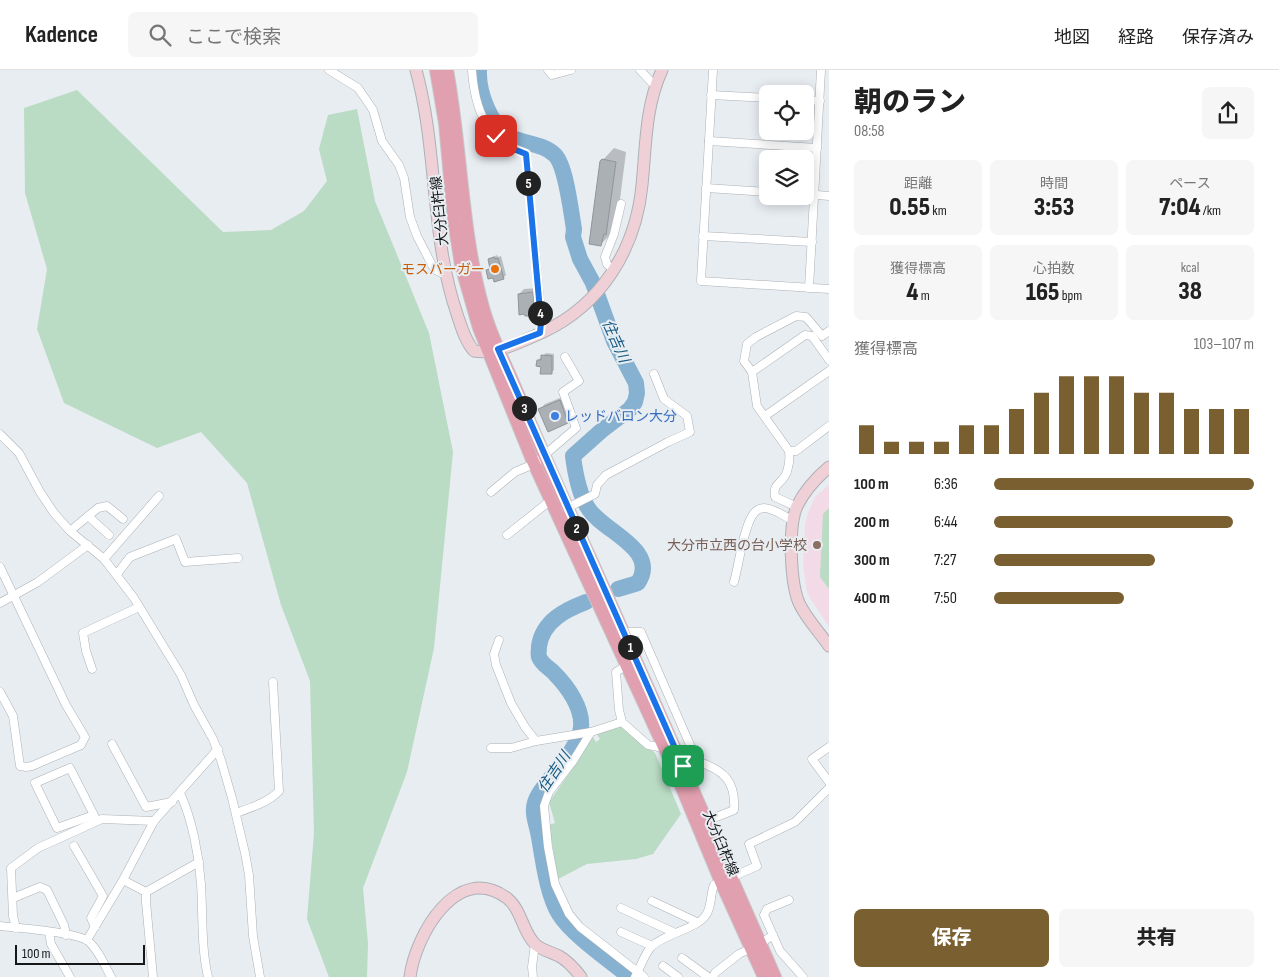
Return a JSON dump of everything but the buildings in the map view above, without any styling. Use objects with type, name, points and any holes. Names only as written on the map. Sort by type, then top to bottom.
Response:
[{"type":"main road","name":"大分臼杵線","points":[[436,70],[445,123],[454,221],[461,265],[474,312],[493,350],[539,460],[563,506],[726,880],[756,946],[775,977]]},
{"type":"main road","name":"大分臼杵線","points":[[447,70],[456,124],[465,217],[476,280],[488,323],[493,350]]},
{"type":"main road","name":"大分臼杵線","points":[[539,460],[563,506]]},
{"type":"main road","name":"大分臼杵線","points":[[631,662],[664,748],[702,823]]},
{"type":"main road","name":"大分臼杵線","points":[[756,946],[764,977]]},
{"type":"street","points":[[329,70],[358,88],[373,110],[382,140],[404,178],[410,217],[420,242],[434,269],[445,275]]},
{"type":"street","points":[[416,70],[425,113],[445,275],[462,330],[469,346],[474,351],[493,350],[540,333],[570,317],[591,298],[614,271],[632,235],[638,211],[642,186],[646,130],[656,86],[662,70]]},
{"type":"street","points":[[472,70],[477,104],[486,123],[496,136],[511,148],[526,154],[541,315],[540,333]]},
{"type":"street","points":[[548,70],[552,75],[572,70]]},
{"type":"street","points":[[640,70],[656,86]]},
{"type":"street","points":[[713,70],[701,281],[829,290]]},
{"type":"street","points":[[822,70],[814,195],[829,196]]},
{"type":"street","points":[[711,95],[759,98]]},
{"type":"street","points":[[814,101],[820,101]]},
{"type":"street","points":[[709,141],[817,148]]},
{"type":"street","points":[[706,188],[759,191]]},
{"type":"street","points":[[614,271],[607,264],[605,258],[614,234],[621,204]]},
{"type":"street","points":[[809,288],[814,205]]},
{"type":"street","points":[[704,236],[812,242]]},
{"type":"street","points":[[796,507],[776,497],[774,490],[785,475],[790,458],[789,451],[757,406],[752,372],[744,361],[747,344],[756,337],[796,316],[806,316],[822,336],[829,331]]},
{"type":"street","points":[[752,372],[805,335],[812,336],[829,360]]},
{"type":"street","points":[[491,492],[515,472],[539,460],[576,428],[563,392],[579,381],[565,357]]},
{"type":"street","points":[[765,416],[829,371]]},
{"type":"street","points":[[507,535],[563,506],[591,497],[595,494],[597,486],[606,475],[690,432],[687,416],[664,399],[654,374]]},
{"type":"street","points":[[789,451],[796,451],[829,426]]},
{"type":"street","points":[[0,434],[19,454],[47,504],[70,531],[104,559],[117,574],[180,675],[218,748],[236,813],[248,875],[253,936],[260,977]]},
{"type":"street","points":[[829,467],[810,485],[796,507],[792,579],[800,605],[829,646]]},
{"type":"street","points":[[104,559],[159,496]]},
{"type":"street","points":[[70,531],[98,508],[107,506],[123,520]]},
{"type":"street","points":[[734,582],[747,528],[757,510],[762,508],[769,509],[794,521]]},
{"type":"street","points":[[88,516],[109,535]]},
{"type":"street","points":[[117,574],[130,558],[176,539],[185,562],[238,558]]},
{"type":"street","points":[[0,602],[51,574],[88,545]]},
{"type":"street","points":[[0,567],[66,705],[85,737],[81,745],[32,766],[20,766],[13,716],[0,692]]},
{"type":"street","points":[[92,669],[83,633],[139,607]]},
{"type":"street","points":[[620,636],[630,632],[641,632],[697,761],[713,766],[728,779],[735,795],[734,810],[702,823]]},
{"type":"street","points":[[499,640],[494,654],[496,665],[511,703],[525,727],[536,740]]},
{"type":"street","points":[[631,662],[616,672],[619,710],[622,722],[648,745],[664,748]]},
{"type":"street","points":[[236,813],[255,806],[276,795],[279,791],[273,682]]},
{"type":"street","points":[[491,748],[511,748],[536,740],[588,732],[622,722]]},
{"type":"street","points":[[588,732],[573,761],[549,792],[544,806],[548,847],[555,884],[569,914],[580,927],[639,975],[644,958],[652,946],[697,922],[707,914],[710,906],[711,891],[714,885],[757,866],[749,844],[795,822],[829,788]]},
{"type":"street","points":[[112,744],[146,807],[172,802]]},
{"type":"street","points":[[829,747],[812,759],[829,782]]},
{"type":"street","points":[[87,940],[123,880],[154,821],[218,748]]},
{"type":"street","points":[[96,818],[70,768],[35,783],[57,828],[96,818],[154,821]]},
{"type":"street","points":[[180,793],[199,862],[204,960],[208,977]]},
{"type":"street","points":[[16,928],[13,916],[11,868],[38,848],[96,818]]},
{"type":"street","points":[[74,846],[103,896],[91,918],[95,927]]},
{"type":"street","points":[[146,892],[199,862]]},
{"type":"street","points":[[123,880],[146,892]]},
{"type":"street","points":[[13,898],[40,887],[47,890],[64,925],[66,934]]},
{"type":"street","points":[[410,977],[413,959],[425,931],[447,903],[457,895],[469,890],[488,890],[508,900],[518,913],[535,944],[564,959],[581,977]]},
{"type":"street","points":[[146,892],[154,977]]},
{"type":"street","points":[[789,900],[767,909],[764,914],[782,954],[803,977]]},
{"type":"street","points":[[652,901],[697,922]]},
{"type":"street","points":[[621,908],[675,933]]},
{"type":"street","points":[[0,926],[66,934],[87,940],[111,977]]},
{"type":"street","points":[[49,932],[51,944],[70,977]]},
{"type":"street","points":[[621,932],[652,946]]},
{"type":"street","points":[[713,977],[715,973],[739,954],[773,935]]},
{"type":"street","points":[[533,977],[532,967],[535,944]]},
{"type":"street","points":[[682,958],[708,977]]},
{"type":"street","points":[[663,966],[678,977]]},
{"type":"shaded area","name":"大分市立西の台小学校","points":[[829,485],[829,627],[807,593],[803,566],[805,524],[808,513],[815,497]]},
{"type":"green space","points":[[77,90],[223,232],[271,230],[304,211],[327,181],[319,149],[328,115],[357,109],[375,201],[429,333],[453,452],[434,648],[407,772],[363,888],[368,944],[367,977],[329,977],[307,919],[314,833],[310,681],[281,605],[247,483],[201,432],[157,448],[64,403],[37,329],[47,269],[25,193],[24,108]]},
{"type":"green space","points":[[829,508],[829,589],[820,577],[823,514]]},
{"type":"green space","points":[[620,726],[655,753],[681,814],[653,854],[636,859],[587,864],[558,879],[549,825],[555,823],[549,802],[591,739],[593,737],[596,742],[600,739],[596,733]]},
{"type":"waterway","name":"住吉川","points":[[479,70],[481,89],[487,109],[498,127],[513,138],[551,151],[559,161],[568,190],[574,229],[573,237],[580,259],[593,283],[614,341],[636,383],[637,393],[635,402],[630,409],[573,456],[580,490],[588,508],[595,517],[627,542],[642,560],[643,571],[638,583],[618,589]]},
{"type":"waterway","name":"住吉川","points":[[586,602],[556,618],[550,623],[541,637],[539,646],[540,660],[560,679],[569,691],[577,705],[581,727],[576,743],[539,794],[534,805],[534,815],[548,887],[559,914],[581,939],[630,977]]},
{"type":"place","name":"モスバーガー","points":[[495,269]]},
{"type":"place","name":"レッドバロン大分","points":[[555,416]]},
{"type":"place","name":"大分市立西の台小学校","points":[[817,545]]},
{"type":"route","points":[[496,136],[511,148],[526,154],[541,315],[540,333],[498,349],[548,466],[683,766]]}]
